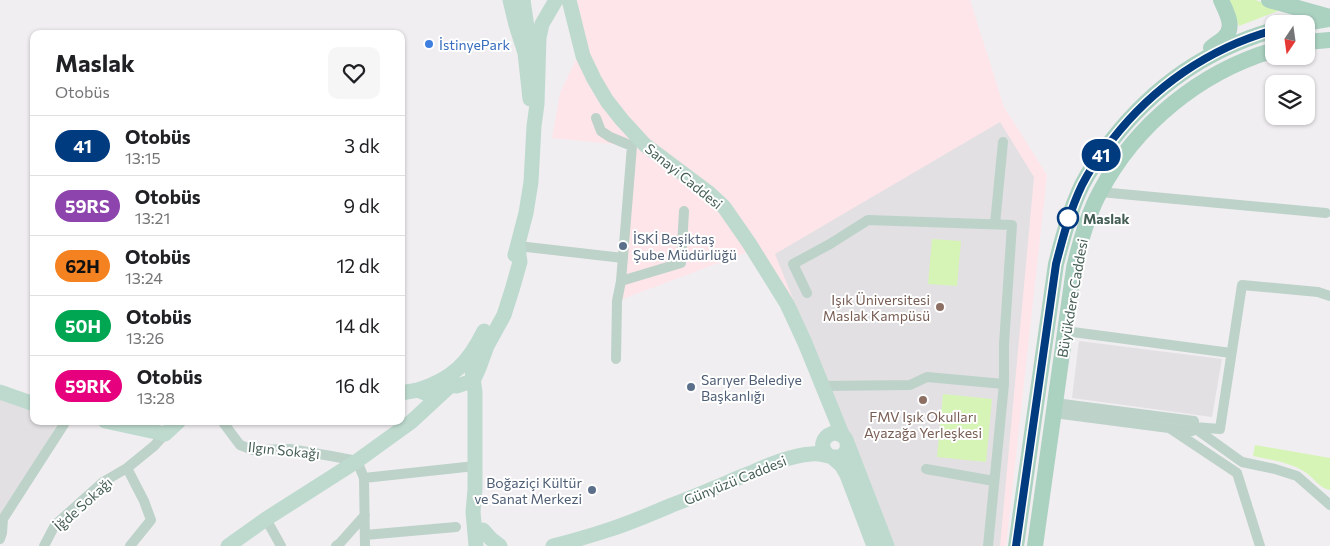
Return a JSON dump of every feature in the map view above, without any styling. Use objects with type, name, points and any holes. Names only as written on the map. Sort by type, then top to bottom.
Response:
[{"type":"main road","points":[[1198,63],[1203,55],[1224,38],[1228,32],[1230,26],[1229,18],[1221,0]]},
{"type":"main road","points":[[1269,0],[1330,18]]},
{"type":"main road","points":[[1315,21],[1330,18]]},
{"type":"main road","name":"Büyükdere Caddesi","points":[[1016,546],[1056,264],[1066,223],[1082,184],[1124,124],[1149,98],[1176,77],[1228,46],[1265,33]]},
{"type":"main road","points":[[1315,41],[1330,40]]},
{"type":"main road","name":"Büyükdere Caddesi","points":[[1034,546],[1072,284],[1080,244],[1100,192],[1129,148],[1177,100],[1227,68],[1265,53]]},
{"type":"street","points":[[510,0],[525,53],[534,126]]},
{"type":"street","points":[[523,0],[527,27],[525,53]]},
{"type":"street","points":[[228,546],[266,519],[357,461],[411,422],[429,406],[477,345],[496,308],[518,246],[526,213],[531,182],[540,38],[542,24],[556,0]]},
{"type":"street","name":"Sanayi Caddesi","points":[[569,0],[583,56],[607,101],[645,145],[709,193],[724,208],[749,243],[787,304],[888,546]]},
{"type":"street","points":[[596,118],[601,131],[632,146],[621,281],[617,301],[616,359]]},
{"type":"street","points":[[995,224],[1003,142]]},
{"type":"street","points":[[1100,192],[1326,213]]},
{"type":"street","points":[[621,281],[681,263],[684,211]]},
{"type":"street","points":[[807,293],[793,264],[868,220],[1012,225],[1004,344],[1004,384],[988,546]]},
{"type":"street","points":[[518,246],[623,258]]},
{"type":"street","points":[[451,378],[457,386],[474,379],[487,346],[504,315],[520,262],[518,246]]},
{"type":"street","points":[[1193,427],[1220,429],[1242,285],[1318,292],[1330,296]]},
{"type":"street","points":[[1065,331],[1231,353]]},
{"type":"street","points":[[476,546],[473,512],[476,489],[474,379],[472,367],[477,345]]},
{"type":"street","points":[[822,386],[910,385],[927,377],[1004,384]]},
{"type":"street","points":[[405,393],[451,378]]},
{"type":"street","points":[[418,390],[428,395],[429,406]]},
{"type":"street","points":[[0,392],[30,403]]},
{"type":"street","points":[[405,396],[429,406]]},
{"type":"street","points":[[1054,408],[1194,421],[1192,431],[1170,429],[1054,408]]},
{"type":"street","points":[[0,539],[3,519],[63,425]]},
{"type":"street","points":[[123,425],[165,434]]},
{"type":"street","name":"İğde Sokağı","points":[[44,546],[55,525],[103,482],[127,468],[154,446],[175,425]]},
{"type":"street","name":"Ilgın Sokağı","points":[[225,425],[240,445],[253,450],[290,449],[357,461]]},
{"type":"street","points":[[1193,427],[1242,462],[1297,476],[1330,505]]},
{"type":"street","points":[[1170,429],[1237,473],[1260,546]]},
{"type":"street","points":[[833,433],[845,440],[847,449],[839,457],[813,454],[799,456],[833,433]]},
{"type":"street","points":[[824,440],[823,449],[842,466],[847,475],[874,546]]},
{"type":"street","name":"Günyüzü Caddesi","points":[[553,546],[608,530],[781,460],[799,456]]},
{"type":"street","name":"Günyüzü Caddesi","points":[[572,546],[613,534],[676,510],[785,465],[799,456]]},
{"type":"street","points":[[357,461],[364,478],[365,546]]},
{"type":"street","points":[[364,478],[475,466]]},
{"type":"street","name":"İğde Sokağı","points":[[127,468],[144,501],[151,520],[130,546]]},
{"type":"street","points":[[926,469],[994,481]]},
{"type":"street","points":[[476,489],[482,511],[485,546]]},
{"type":"street","points":[[336,546],[365,516]]},
{"type":"street","points":[[266,519],[281,546]]},
{"type":"street","points":[[365,535],[456,527]]},
{"type":"street","points":[[484,530],[500,546]]},
{"type":"shaded area","points":[[577,0],[970,0],[1004,107],[1047,175],[1006,546],[896,546],[756,249],[617,301],[632,146],[552,138],[560,93],[580,51]]},
{"type":"shaded area","name":"FMV Işık Okulları Ayazağa Yerleşkesi","points":[[1000,122],[1034,177],[1000,546],[892,546],[775,254]]},
{"type":"shaded area","points":[[1079,341],[1222,359],[1212,417],[1072,398]]},
{"type":"shaded area","points":[[0,399],[30,409],[30,425],[57,425],[0,520]]},
{"type":"green space","points":[[1229,0],[1255,0],[1283,9],[1265,15],[1239,26]]},
{"type":"green space","points":[[932,239],[961,241],[957,286],[928,284]]},
{"type":"green space","points":[[943,394],[992,399],[986,462],[937,457]]},
{"type":"green space","points":[[1255,445],[1330,458],[1330,490],[1293,466],[1253,456]]},
{"type":"bus line","name":"41","points":[[1016,546],[1056,264],[1066,223],[1082,184],[1101,154],[1124,124],[1149,98],[1182,73],[1212,54],[1228,46],[1265,33]]},
{"type":"place","name":"İstinyePark","points":[[429,44]]},
{"type":"place","name":"Maslak","points":[[1068,218]]},
{"type":"place","name":"İSKİ Beşiktaş Şube Müdürlüğü","points":[[623,246]]},
{"type":"place","name":"Işık Üniversitesi Maslak Kampüsü","points":[[940,307]]},
{"type":"place","name":"Sarıyer Belediye Başkanlığı","points":[[691,387]]},
{"type":"place","name":"FMV Işık Okulları Ayazağa Yerleşkesi","points":[[923,400]]},
{"type":"place","name":"Boğaziçi Kültür ve Sanat Merkezi","points":[[592,490]]}]
